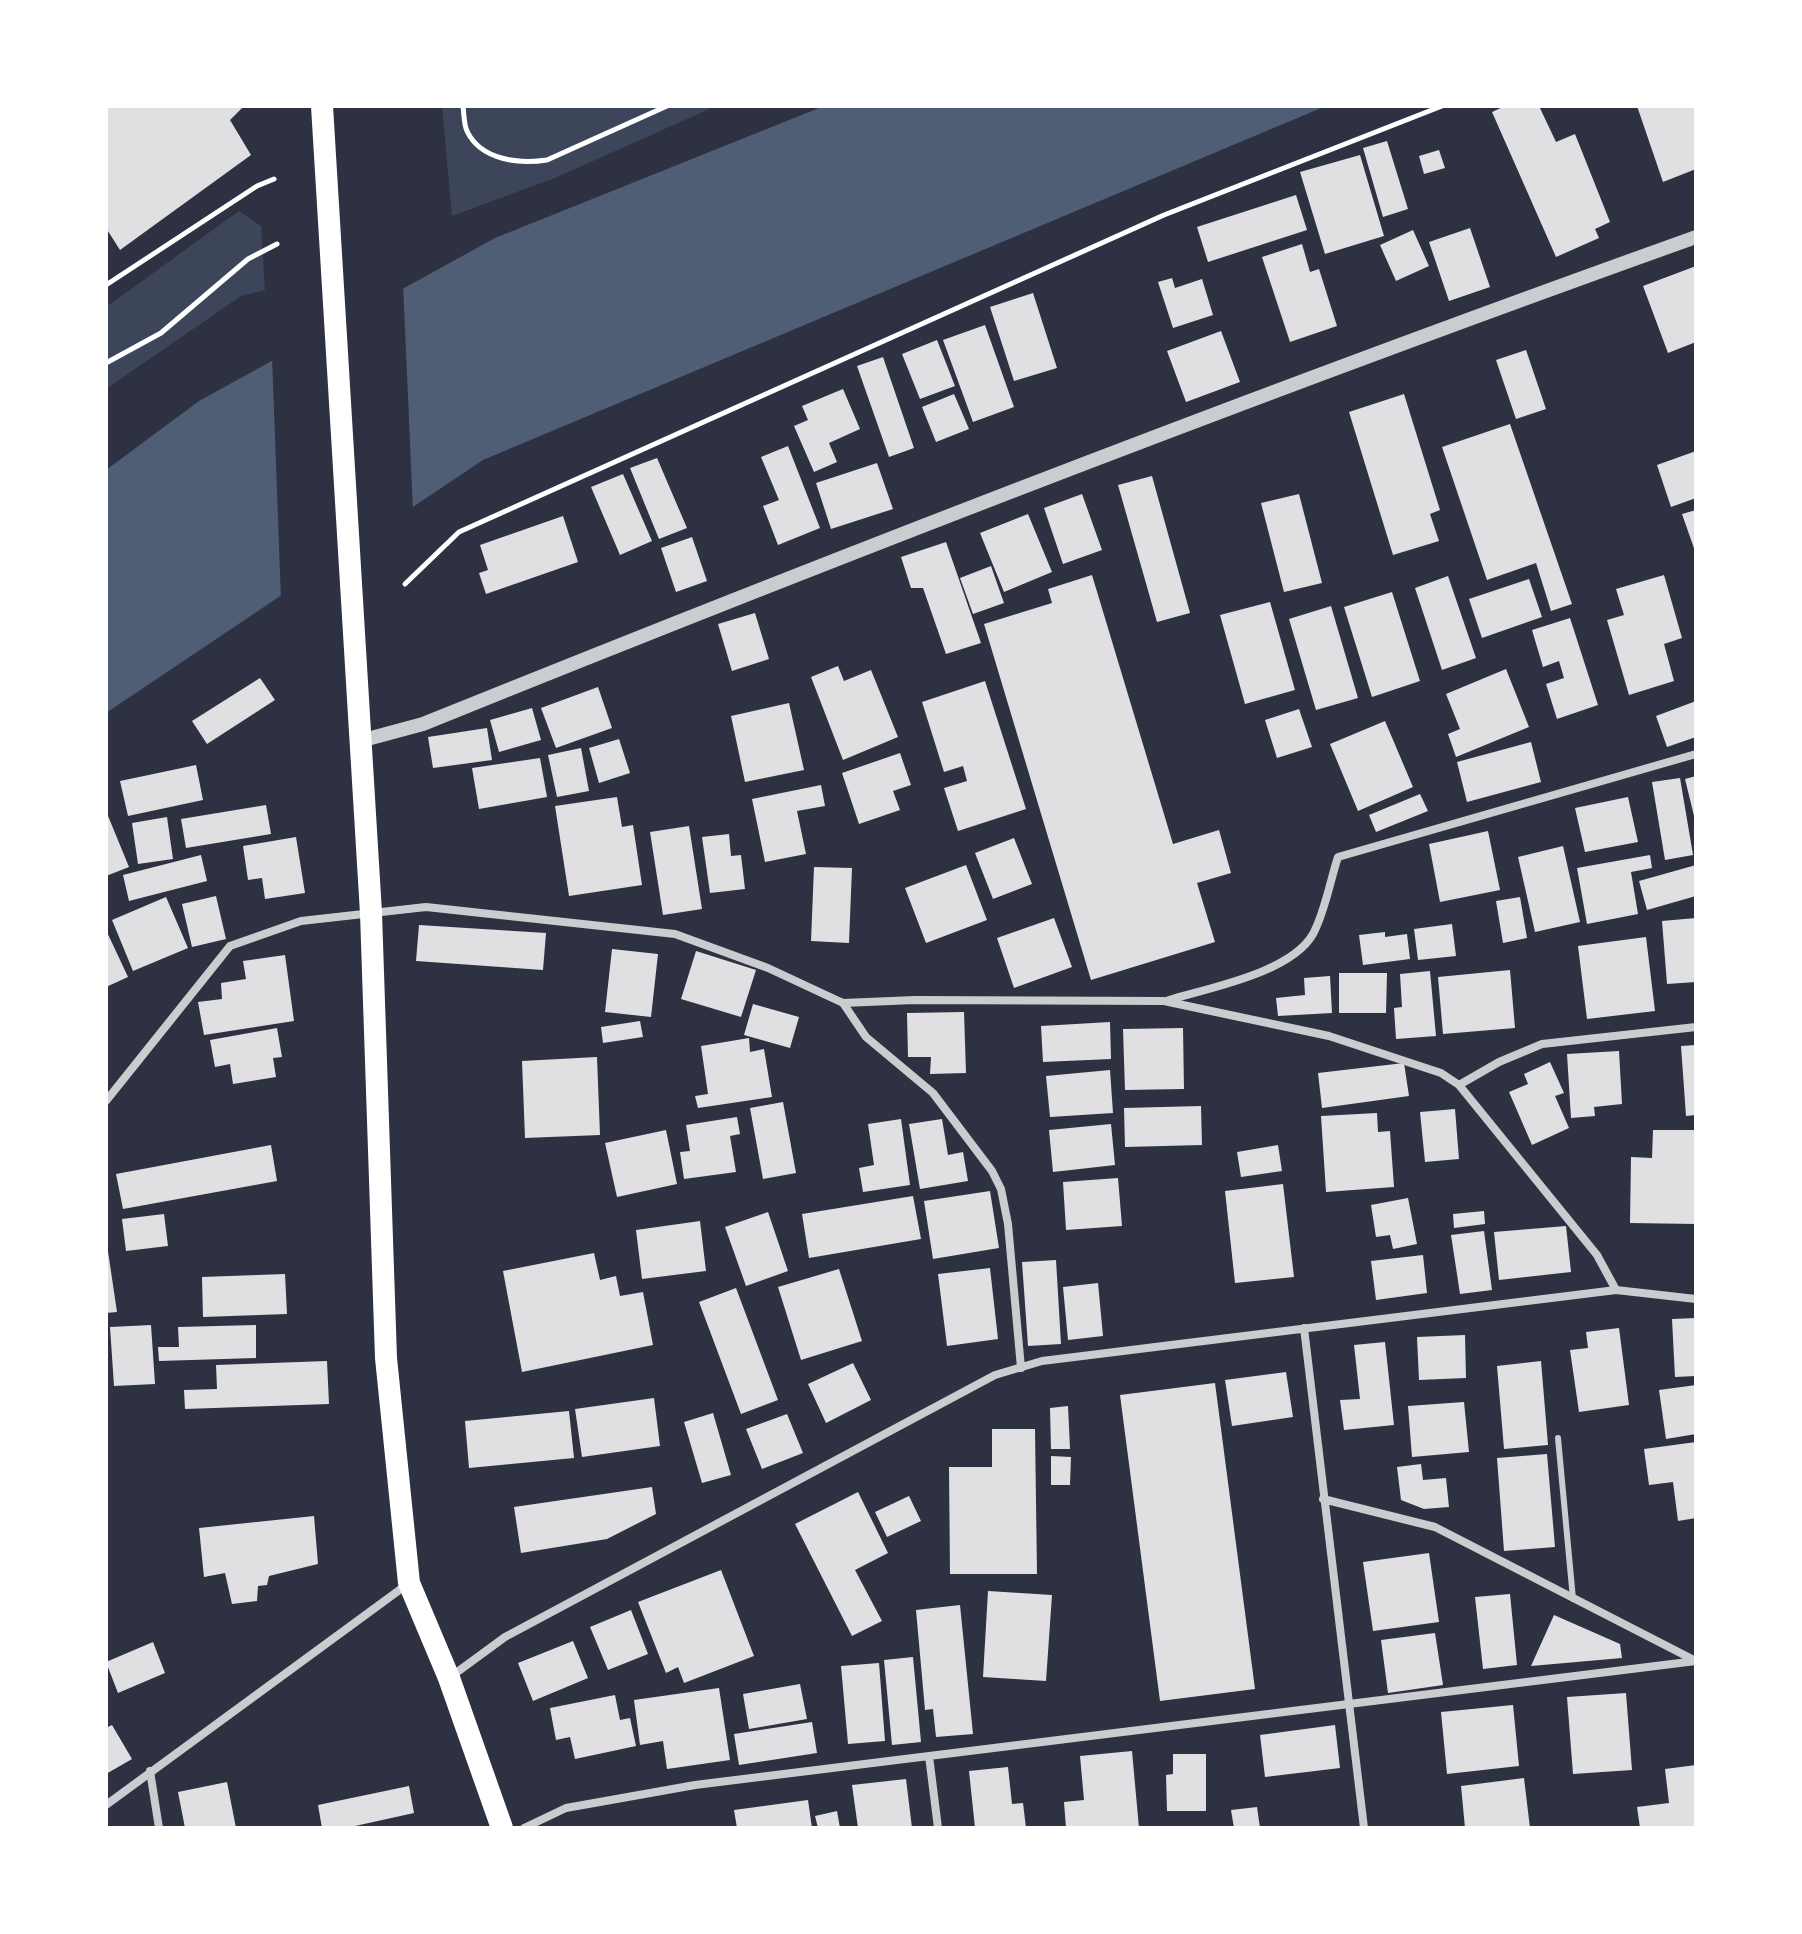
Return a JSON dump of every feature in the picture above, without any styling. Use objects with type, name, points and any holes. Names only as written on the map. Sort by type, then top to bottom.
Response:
[{"type":"highway","points":[[322,106],[371,913],[386,1358],[409,1583],[449,1678],[502,1828]]},
{"type":"street","points":[[360,741],[423,724],[834,559],[1454,324],[1696,237]]},
{"type":"street","points":[[1164,1001],[1248,976],[1279,964],[1297,950],[1312,936],[1338,857],[1696,754]]},
{"type":"street","points":[[106,1101],[230,946],[301,921],[426,907],[675,934],[768,968],[843,1003],[915,1000],[1164,1001],[1329,1036],[1441,1073],[1459,1085],[1597,1255],[1616,1290]]},
{"type":"street","points":[[843,1003],[866,1037],[933,1093],[1001,1189],[1008,1224],[1021,1368]]},
{"type":"street","points":[[1459,1085],[1499,1062],[1542,1044],[1696,1027]]},
{"type":"street","points":[[449,1678],[505,1637],[995,1375],[1042,1361],[1616,1290],[1696,1299]]},
{"type":"street","points":[[1304,1328],[1364,1828]]},
{"type":"street","points":[[1323,1499],[1435,1527],[1695,1661]]},
{"type":"street","points":[[106,1805],[409,1583]]},
{"type":"street","points":[[524,1828],[566,1808],[695,1785],[1695,1661]]},
{"type":"street","points":[[929,1756],[938,1828]]},
{"type":"street","points":[[150,1771],[159,1828]]},
{"type":"lane","points":[[1558,1438],[1573,1599]]},
{"type":"path","points":[[463,106],[467,131],[476,142],[508,160],[528,163],[547,160],[667,106]]},
{"type":"path","points":[[405,584],[459,532],[1164,215],[1442,106]]},
{"type":"path","points":[[106,285],[257,186],[274,179]]},
{"type":"path","points":[[106,363],[161,333],[248,259],[277,244]]},
{"type":"shaded area","points":[[442,106],[716,106],[555,178],[452,216]]},
{"type":"shaded area","points":[[824,106],[1326,106],[483,460],[106,713],[106,470],[199,401],[495,238]]},
{"type":"shaded area","points":[[239,211],[261,226],[265,290],[241,296],[106,389],[106,307]]},
{"type":"pier","points":[[403,284],[413,511],[281,600],[272,356]]},
{"type":"building","points":[[106,106],[244,106],[230,120],[251,155],[120,250],[106,228]]},
{"type":"building","points":[[1505,106],[1539,106],[1556,142],[1575,134],[1610,222],[1595,229],[1599,238],[1556,257],[1492,112]]},
{"type":"building","points":[[1637,106],[1696,106],[1696,169],[1663,182]]},
{"type":"building","points":[[1387,141],[1408,209],[1383,217],[1363,148]]},
{"type":"building","points":[[1439,150],[1445,168],[1424,174],[1419,156]]},
{"type":"building","points":[[1360,155],[1384,236],[1325,254],[1300,172]]},
{"type":"building","points":[[1296,195],[1307,230],[1208,262],[1197,227]]},
{"type":"building","points":[[1470,228],[1490,287],[1449,301],[1429,242]]},
{"type":"building","points":[[1413,230],[1429,266],[1396,281],[1380,245]]},
{"type":"building","points":[[1302,244],[1310,272],[1319,269],[1337,326],[1290,342],[1262,257]]},
{"type":"building","points":[[1696,266],[1696,342],[1668,353],[1643,286]]},
{"type":"building","points":[[1172,278],[1175,288],[1202,279],[1213,315],[1173,328],[1158,282]]},
{"type":"building","points":[[1033,293],[1057,368],[1014,381],[990,307]]},
{"type":"building","points":[[985,325],[1014,407],[973,422],[943,340]]},
{"type":"building","points":[[1221,331],[1240,382],[1186,402],[1167,351]]},
{"type":"building","points":[[937,340],[955,386],[920,399],[902,354]]},
{"type":"building","points":[[1526,350],[1546,409],[1516,419],[1496,360]]},
{"type":"building","points":[[883,357],[914,448],[889,457],[857,366]]},
{"type":"building","points":[[843,389],[860,429],[829,443],[837,462],[814,472],[794,426],[808,420],[802,406]]},
{"type":"building","points":[[954,394],[969,429],[936,442],[922,407]]},
{"type":"building","points":[[1404,394],[1440,510],[1430,514],[1439,541],[1393,555],[1349,412]]},
{"type":"building","points":[[1510,424],[1572,604],[1551,611],[1536,563],[1487,580],[1442,447]]},
{"type":"building","points":[[788,446],[820,528],[778,545],[763,506],[779,500],[761,457]]},
{"type":"building","points":[[1696,451],[1696,498],[1671,507],[1657,465]]},
{"type":"building","points":[[657,458],[687,528],[659,539],[630,468]]},
{"type":"building","points":[[877,463],[893,509],[831,529],[816,483]]},
{"type":"building","points":[[623,474],[652,541],[620,555],[591,487]]},
{"type":"building","points":[[1152,476],[1190,613],[1157,622],[1118,485]]},
{"type":"building","points":[[1082,494],[1102,550],[1063,564],[1044,508]]},
{"type":"building","points":[[1299,494],[1322,583],[1284,592],[1261,503]]},
{"type":"building","points":[[1696,510],[1696,554],[1682,514]]},
{"type":"building","points":[[1028,514],[1052,572],[1004,592],[980,533]]},
{"type":"building","points":[[563,516],[578,562],[486,594],[479,573],[488,570],[480,545]]},
{"type":"building","points":[[692,537],[707,581],[676,592],[661,548]]},
{"type":"building","points":[[946,542],[981,643],[946,654],[923,588],[911,588],[901,557]]},
{"type":"building","points":[[991,566],[1004,603],[973,614],[960,578]]},
{"type":"building","points":[[1092,575],[1173,844],[1219,830],[1231,873],[1197,883],[1215,942],[1091,980],[984,624],[1052,603],[1048,589]]},
{"type":"building","points":[[1664,575],[1682,638],[1664,644],[1674,681],[1629,695],[1607,620],[1624,615],[1616,589]]},
{"type":"building","points":[[1448,576],[1476,658],[1442,670],[1415,588]]},
{"type":"building","points":[[1529,579],[1542,617],[1482,638],[1469,599]]},
{"type":"building","points":[[1392,592],[1420,681],[1372,697],[1344,607]]},
{"type":"building","points":[[1270,602],[1295,690],[1245,704],[1220,615]]},
{"type":"building","points":[[1331,606],[1358,698],[1316,710],[1289,619]]},
{"type":"building","points":[[755,613],[769,659],[732,671],[718,624]]},
{"type":"building","points":[[1570,618],[1598,705],[1557,719],[1546,684],[1564,678],[1559,661],[1543,667],[1532,630]]},
{"type":"building","points":[[838,666],[844,681],[871,670],[898,737],[843,760],[811,677]]},
{"type":"building","points":[[1506,669],[1529,727],[1456,757],[1448,734],[1460,729],[1446,694]]},
{"type":"building","points":[[260,678],[275,700],[207,744],[192,721]]},
{"type":"building","points":[[985,681],[1026,809],[958,831],[944,788],[967,781],[963,766],[944,772],[922,702]]},
{"type":"building","points":[[598,687],[612,728],[556,748],[541,708]]},
{"type":"building","points":[[1696,701],[1696,737],[1667,747],[1656,716]]},
{"type":"building","points":[[789,703],[804,770],[745,782],[731,716]]},
{"type":"building","points":[[532,708],[541,740],[499,752],[490,720]]},
{"type":"building","points":[[1299,709],[1312,747],[1277,758],[1265,720]]},
{"type":"building","points":[[1385,721],[1413,787],[1358,811],[1330,744]]},
{"type":"building","points":[[487,728],[492,760],[433,768],[428,737]]},
{"type":"building","points":[[619,739],[630,773],[599,783],[589,748]]},
{"type":"building","points":[[1531,742],[1541,782],[1467,802],[1457,762]]},
{"type":"building","points":[[581,748],[589,791],[557,797],[548,755]]},
{"type":"building","points":[[900,753],[911,785],[893,791],[900,810],[859,824],[842,773]]},
{"type":"building","points":[[540,758],[547,797],[479,809],[472,768]]},
{"type":"building","points":[[196,765],[203,800],[128,816],[120,781]]},
{"type":"building","points":[[1696,776],[1696,820],[1695,820],[1685,779]]},
{"type":"building","points":[[1680,778],[1693,855],[1665,860],[1652,782]]},
{"type":"building","points":[[821,785],[825,806],[797,811],[806,854],[765,862],[752,799]]},
{"type":"building","points":[[1420,794],[1428,811],[1376,832],[1369,815]]},
{"type":"building","points":[[617,797],[622,827],[633,825],[642,885],[569,896],[555,806]]},
{"type":"building","points":[[1628,797],[1638,842],[1585,852],[1575,808]]},
{"type":"building","points":[[266,805],[271,834],[186,848],[181,819]]},
{"type":"building","points":[[106,811],[129,867],[106,876]]},
{"type":"building","points":[[167,817],[173,859],[138,864],[132,823]]},
{"type":"building","points":[[689,826],[702,909],[663,915],[650,832]]},
{"type":"building","points":[[1488,831],[1500,890],[1440,902],[1429,844]]},
{"type":"building","points":[[729,834],[731,856],[741,855],[745,889],[710,893],[702,837]]},
{"type":"building","points":[[296,837],[305,893],[265,899],[262,878],[248,880],[243,846]]},
{"type":"building","points":[[1014,838],[1032,884],[993,899],[975,853]]},
{"type":"building","points":[[1563,846],[1580,922],[1535,932],[1518,857]]},
{"type":"building","points":[[201,855],[207,881],[129,901],[123,875]]},
{"type":"building","points":[[1650,855],[1652,868],[1631,872],[1638,914],[1587,924],[1577,868]]},
{"type":"building","points":[[966,865],[987,920],[926,943],[905,888]]},
{"type":"building","points":[[1696,865],[1696,896],[1647,910],[1639,881]]},
{"type":"building","points":[[814,867],[852,868],[849,943],[811,941]]},
{"type":"building","points":[[216,896],[226,939],[192,947],[182,904]]},
{"type":"building","points":[[166,897],[188,948],[133,971],[112,920]]},
{"type":"building","points":[[1520,897],[1527,938],[1503,943],[1496,901]]},
{"type":"building","points":[[1054,918],[1072,967],[1014,988],[997,938]]},
{"type":"building","points":[[1696,918],[1696,982],[1667,984],[1662,921]]},
{"type":"building","points":[[1452,924],[1456,956],[1418,960],[1414,929]]},
{"type":"building","points":[[419,925],[546,933],[543,970],[416,961]]},
{"type":"building","points":[[106,930],[128,977],[106,987]]},
{"type":"building","points":[[1385,932],[1385,937],[1407,934],[1410,959],[1363,965],[1359,935]]},
{"type":"building","points":[[1646,937],[1655,1011],[1587,1019],[1578,946]]},
{"type":"building","points":[[612,949],[658,954],[651,1017],[605,1012]]},
{"type":"building","points":[[696,951],[756,970],[741,1017],[681,999]]},
{"type":"building","points":[[285,955],[294,1021],[204,1035],[198,1002],[222,999],[221,983],[246,979],[243,961]]},
{"type":"building","points":[[1510,970],[1515,1028],[1443,1034],[1438,977]]},
{"type":"building","points":[[1430,971],[1436,1036],[1396,1039],[1394,1008],[1402,1007],[1400,974]]},
{"type":"building","points":[[1339,973],[1387,973],[1386,1013],[1339,1013]]},
{"type":"building","points":[[1330,976],[1332,1013],[1278,1016],[1276,998],[1305,995],[1304,978]]},
{"type":"building","points":[[753,1004],[799,1017],[790,1048],[744,1035]]},
{"type":"building","points":[[964,1012],[966,1073],[930,1074],[931,1057],[908,1057],[907,1013]]},
{"type":"building","points":[[640,1021],[643,1037],[603,1043],[601,1027]]},
{"type":"building","points":[[1110,1022],[1111,1059],[1043,1062],[1041,1026]]},
{"type":"building","points":[[277,1028],[282,1057],[273,1058],[276,1077],[233,1084],[230,1064],[215,1067],[210,1040]]},
{"type":"building","points":[[1183,1028],[1184,1089],[1125,1090],[1123,1029]]},
{"type":"building","points":[[749,1038],[750,1052],[764,1049],[772,1097],[698,1108],[695,1096],[708,1094],[701,1046]]},
{"type":"building","points":[[1696,1045],[1696,1115],[1686,1116],[1681,1046]]},
{"type":"building","points":[[1619,1051],[1622,1104],[1594,1107],[1595,1116],[1571,1118],[1567,1054]]},
{"type":"building","points":[[597,1057],[600,1135],[525,1138],[522,1061]]},
{"type":"building","points":[[1550,1062],[1564,1093],[1555,1096],[1569,1128],[1532,1145],[1509,1092],[1528,1084],[1524,1074]]},
{"type":"building","points":[[1404,1063],[1409,1096],[1322,1108],[1318,1073]]},
{"type":"building","points":[[1110,1070],[1113,1113],[1050,1117],[1046,1076]]},
{"type":"building","points":[[783,1102],[796,1173],[763,1179],[750,1108]]},
{"type":"building","points":[[1201,1106],[1202,1145],[1125,1147],[1124,1108]]},
{"type":"building","points":[[1455,1109],[1459,1159],[1425,1162],[1420,1112]]},
{"type":"building","points":[[1377,1113],[1378,1132],[1390,1131],[1394,1187],[1326,1192],[1321,1116]]},
{"type":"building","points":[[737,1117],[740,1134],[730,1136],[736,1172],[684,1179],[680,1152],[690,1151],[686,1125]]},
{"type":"building","points":[[901,1119],[910,1185],[863,1192],[859,1168],[874,1165],[868,1124]]},
{"type":"building","points":[[942,1119],[948,1155],[963,1152],[968,1181],[920,1189],[909,1124]]},
{"type":"building","points":[[1111,1124],[1115,1165],[1053,1172],[1049,1130]]},
{"type":"building","points":[[666,1130],[677,1184],[617,1197],[605,1143]]},
{"type":"building","points":[[1653,1130],[1696,1130],[1696,1224],[1630,1223],[1631,1157],[1652,1158]]},
{"type":"building","points":[[271,1145],[277,1181],[123,1209],[116,1174]]},
{"type":"building","points":[[1278,1145],[1282,1171],[1241,1177],[1237,1152]]},
{"type":"building","points":[[1118,1178],[1122,1226],[1066,1230],[1063,1182]]},
{"type":"building","points":[[1283,1184],[1294,1277],[1235,1283],[1225,1191]]},
{"type":"building","points":[[990,1191],[999,1248],[933,1259],[924,1201]]},
{"type":"building","points":[[913,1196],[921,1239],[809,1258],[802,1214]]},
{"type":"building","points":[[1408,1198],[1417,1244],[1393,1249],[1390,1235],[1376,1237],[1371,1205]]},
{"type":"building","points":[[1484,1211],[1485,1224],[1454,1228],[1453,1214]]},
{"type":"building","points":[[768,1212],[788,1271],[746,1286],[725,1227]]},
{"type":"building","points":[[164,1214],[168,1246],[126,1251],[122,1219]]},
{"type":"building","points":[[700,1221],[706,1271],[642,1279],[636,1230]]},
{"type":"building","points":[[1566,1226],[1571,1272],[1499,1280],[1494,1232]]},
{"type":"building","points":[[1484,1231],[1492,1290],[1460,1294],[1451,1235]]},
{"type":"building","points":[[106,1238],[117,1312],[106,1313]]},
{"type":"building","points":[[594,1253],[600,1280],[616,1276],[620,1296],[643,1292],[653,1345],[522,1372],[503,1271]]},
{"type":"building","points":[[1423,1255],[1427,1293],[1376,1300],[1371,1261]]},
{"type":"building","points":[[1056,1260],[1061,1344],[1028,1346],[1022,1262]]},
{"type":"building","points":[[990,1268],[998,1339],[947,1346],[938,1274]]},
{"type":"building","points":[[839,1269],[862,1341],[801,1360],[778,1287]]},
{"type":"building","points":[[285,1274],[287,1314],[203,1317],[202,1277]]},
{"type":"building","points":[[1098,1283],[1103,1336],[1068,1340],[1063,1287]]},
{"type":"building","points":[[736,1288],[778,1400],[741,1414],[699,1302]]},
{"type":"building","points":[[1696,1318],[1696,1376],[1675,1377],[1672,1319]]},
{"type":"building","points":[[151,1325],[155,1384],[114,1386],[110,1327]]},
{"type":"building","points":[[256,1325],[256,1358],[159,1361],[158,1347],[179,1347],[178,1327]]},
{"type":"building","points":[[1619,1328],[1629,1405],[1579,1412],[1570,1350],[1588,1348],[1586,1332]]},
{"type":"building","points":[[1465,1335],[1466,1378],[1419,1380],[1417,1337]]},
{"type":"building","points":[[1385,1342],[1394,1425],[1344,1430],[1340,1400],[1360,1399],[1354,1345]]},
{"type":"building","points":[[327,1361],[329,1404],[185,1409],[184,1390],[217,1389],[216,1365]]},
{"type":"building","points":[[1541,1361],[1548,1445],[1504,1449],[1497,1366]]},
{"type":"building","points":[[853,1363],[871,1400],[826,1423],[808,1384]]},
{"type":"building","points":[[1286,1372],[1293,1417],[1232,1426],[1225,1380]]},
{"type":"building","points":[[1215,1383],[1255,1689],[1160,1701],[1120,1395]]},
{"type":"building","points":[[1696,1385],[1696,1434],[1666,1439],[1659,1390]]},
{"type":"building","points":[[654,1398],[660,1446],[582,1457],[575,1409]]},
{"type":"building","points":[[1464,1402],[1469,1452],[1412,1457],[1408,1406]]},
{"type":"building","points":[[1068,1406],[1070,1449],[1051,1449],[1050,1408]]},
{"type":"building","points":[[569,1411],[574,1458],[469,1468],[465,1421]]},
{"type":"building","points":[[713,1413],[731,1475],[702,1483],[684,1422]]},
{"type":"building","points":[[787,1414],[803,1453],[762,1469],[746,1429]]},
{"type":"building","points":[[992,1429],[1035,1429],[1037,1574],[950,1574],[949,1467],[992,1467]]},
{"type":"building","points":[[1696,1442],[1696,1518],[1678,1521],[1673,1482],[1649,1485],[1644,1449]]},
{"type":"building","points":[[1547,1454],[1555,1547],[1504,1551],[1497,1458]]},
{"type":"building","points":[[1051,1456],[1071,1457],[1070,1485],[1051,1485]]},
{"type":"building","points":[[1421,1464],[1423,1480],[1446,1478],[1449,1507],[1424,1509],[1401,1500],[1397,1467]]},
{"type":"building","points":[[652,1487],[656,1514],[607,1539],[521,1553],[514,1507]]},
{"type":"building","points":[[858,1492],[888,1553],[855,1570],[882,1621],[852,1636],[795,1524]]},
{"type":"building","points":[[909,1496],[921,1521],[887,1537],[875,1512]]},
{"type":"building","points":[[314,1516],[318,1564],[269,1576],[267,1585],[258,1586],[257,1601],[232,1604],[225,1573],[204,1577],[199,1528]]},
{"type":"building","points":[[1429,1553],[1439,1622],[1373,1631],[1363,1562]]},
{"type":"building","points":[[721,1570],[754,1656],[684,1683],[678,1667],[666,1673],[638,1602]]},
{"type":"building","points":[[988,1591],[1052,1595],[1046,1681],[983,1677]]},
{"type":"building","points":[[1510,1594],[1517,1665],[1483,1669],[1475,1597]]},
{"type":"building","points":[[960,1605],[973,1734],[936,1737],[933,1709],[925,1710],[916,1610]]},
{"type":"building","points":[[631,1610],[648,1654],[608,1670],[590,1627]]},
{"type":"building","points":[[1554,1615],[1620,1644],[1622,1658],[1531,1666]]},
{"type":"building","points":[[1435,1633],[1443,1685],[1388,1693],[1381,1640]]},
{"type":"building","points":[[573,1641],[588,1678],[533,1701],[518,1663]]},
{"type":"building","points":[[153,1642],[165,1673],[118,1693],[106,1662]]},
{"type":"building","points":[[913,1657],[921,1742],[892,1745],[884,1660]]},
{"type":"building","points":[[879,1663],[885,1741],[848,1744],[841,1666]]},
{"type":"building","points":[[800,1684],[807,1719],[749,1729],[743,1694]]},
{"type":"building","points":[[719,1688],[730,1760],[667,1769],[663,1741],[640,1745],[634,1700]]},
{"type":"building","points":[[1626,1693],[1632,1770],[1573,1774],[1567,1697]]},
{"type":"building","points":[[615,1695],[620,1720],[630,1718],[636,1746],[575,1759],[570,1737],[556,1740],[550,1708]]},
{"type":"building","points":[[1513,1705],[1519,1766],[1447,1774],[1441,1712]]},
{"type":"building","points":[[812,1722],[817,1753],[739,1765],[734,1734]]},
{"type":"building","points":[[112,1725],[132,1759],[106,1774],[106,1728]]},
{"type":"building","points":[[1335,1725],[1340,1768],[1265,1777],[1260,1735]]},
{"type":"building","points":[[1132,1751],[1139,1828],[1066,1828],[1064,1802],[1084,1800],[1080,1756]]},
{"type":"building","points":[[1173,1754],[1206,1754],[1206,1811],[1167,1811],[1166,1775],[1173,1774]]},
{"type":"building","points":[[1696,1765],[1696,1828],[1640,1828],[1637,1807],[1669,1803],[1665,1769]]},
{"type":"building","points":[[1008,1767],[1012,1804],[1023,1803],[1026,1828],[975,1828],[969,1771]]},
{"type":"building","points":[[1524,1778],[1530,1828],[1465,1828],[1461,1786]]},
{"type":"building","points":[[906,1779],[912,1828],[858,1828],[852,1785]]},
{"type":"building","points":[[227,1782],[236,1828],[185,1828],[178,1792]]},
{"type":"building","points":[[409,1786],[414,1813],[346,1828],[322,1828],[318,1805]]},
{"type":"building","points":[[808,1800],[812,1828],[737,1828],[734,1810]]},
{"type":"building","points":[[1257,1807],[1260,1828],[1234,1828],[1231,1810]]},
{"type":"building","points":[[837,1811],[840,1828],[818,1828],[815,1816]]}]
